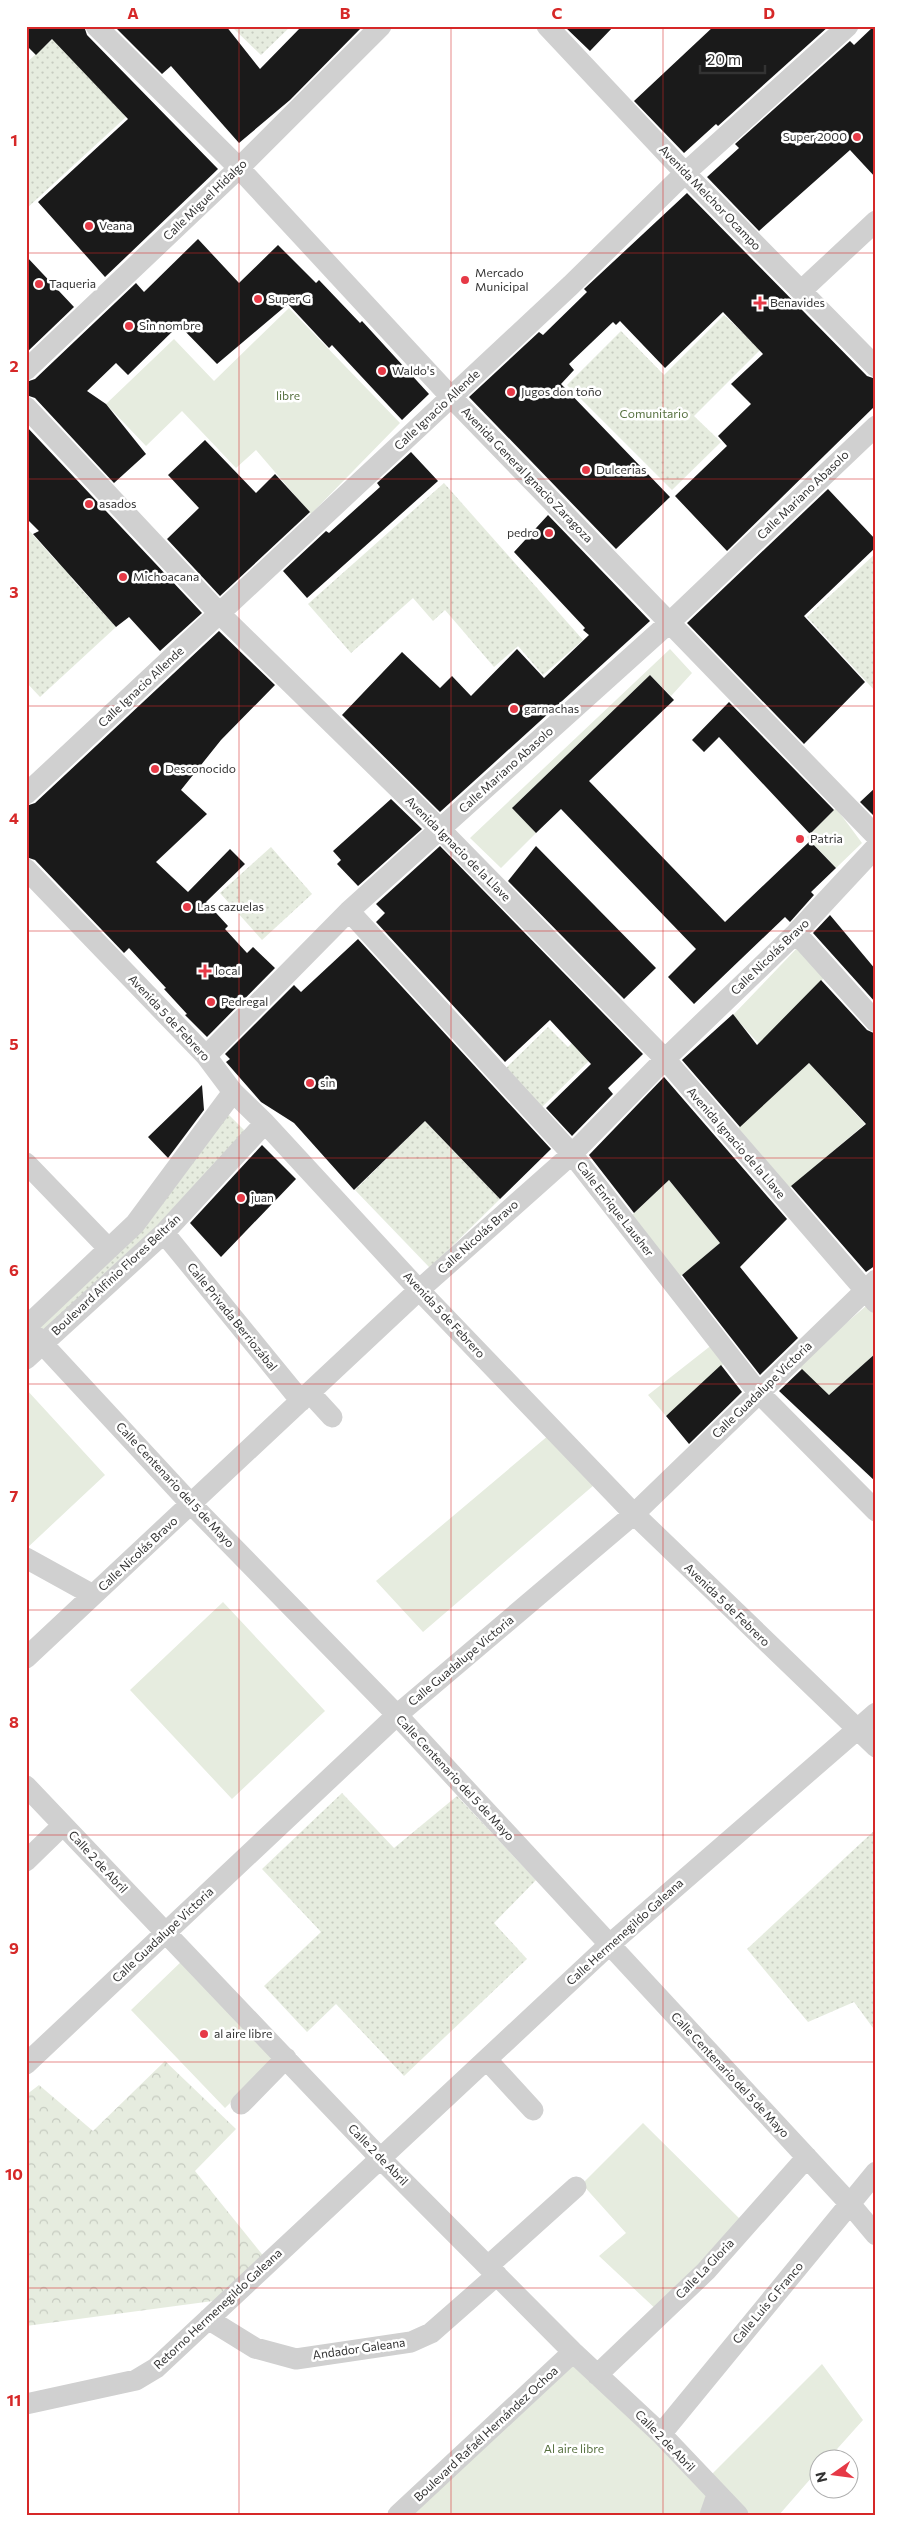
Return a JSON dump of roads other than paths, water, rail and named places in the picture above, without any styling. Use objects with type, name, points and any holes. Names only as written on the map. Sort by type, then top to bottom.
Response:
[{"type":"street","name":"Avenida General Ignacio Zaragoza","points":[[96,26],[239,168],[451,397],[876,836]]},
{"type":"street","name":"Calle Miguel Hidalgo","points":[[26,370],[239,168],[381,26]]},
{"type":"street","name":"Avenida Melchor Ocampo","points":[[547,26],[686,173],[876,366]]},
{"type":"street","name":"Calle Ignacio Allende","points":[[26,794],[451,397],[686,173],[848,26]]},
{"type":"street","points":[[801,291],[876,221]]},
{"type":"street","name":"Avenida Ignacio de la Llave","points":[[26,407],[220,614],[440,830],[665,1059],[872,1292]]},
{"type":"street","name":"Calle Mariano Abasolo","points":[[206,1056],[349,911],[670,622],[876,426]]},
{"type":"street","name":"Calle Nicolás Bravo","points":[[26,1658],[419,1290],[572,1154],[665,1059],[796,934],[876,847]]},
{"type":"street","name":"Avenida 5 de Febrero","points":[[26,869],[206,1056],[233,1092],[265,1123],[419,1290],[634,1514],[856,1730],[876,1747]]},
{"type":"street","name":"Calle Enrique Lausher","points":[[349,911],[572,1154],[758,1392],[876,1512]]},
{"type":"street","points":[[796,934],[876,1022]]},
{"type":"street","name":"Boulevard Alfinio Flores Beltrán","points":[[26,1327],[135,1224],[233,1092]]},
{"type":"street","name":"Boulevard Alfinio Flores Beltrán","points":[[26,1359],[164,1233],[265,1123]]},
{"type":"street","points":[[26,1163],[109,1249]]},
{"type":"street","name":"Calle Privada Berriozábal","points":[[164,1233],[306,1397],[332,1417]]},
{"type":"street","name":"Calle Guadalupe Victoria","points":[[26,2064],[397,1715],[634,1514],[758,1392],[872,1292]]},
{"type":"street","name":"Calle Centenario del 5 de Mayo","points":[[26,1327],[191,1504],[397,1715],[807,2157],[876,2235]]},
{"type":"street","points":[[26,1558],[93,1595]]},
{"type":"street","name":"Calle Hermenegildo Galeana","points":[[381,2159],[608,1944],[876,1713]]},
{"type":"street","name":"Calle 2 de Abril","points":[[26,1786],[381,2159],[597,2375],[661,2434],[738,2515]]},
{"type":"street","points":[[26,1861],[63,1825]]},
{"type":"street","points":[[241,2104],[286,2058]]},
{"type":"street","points":[[487,2060],[533,2110]]},
{"type":"street","name":"Calle La Gloria","points":[[597,2375],[706,2271],[807,2157]]},
{"type":"street","name":"Retorno Hermenegildo Galeana","points":[[26,2404],[136,2380],[156,2368],[381,2159]]},
{"type":"street","name":"Calle Luis G Franco","points":[[661,2434],[876,2172]]},
{"type":"street","name":"Andador Galeana","points":[[208,2319],[255,2348],[296,2359],[411,2342],[431,2333],[576,2187]]},
{"type":"street","name":"Boulevard Rafaél Hernández Ochoa","points":[[398,2515],[574,2352]]},
{"type":"street","points":[[710,2515],[717,2495]]},
{"type":"place","name":"Super 2000","points":[[857,137]]},
{"type":"place","name":"Veana","points":[[89,226]]},
{"type":"place","name":"Mercado Municipal","points":[[465,280]]},
{"type":"place","name":"Taqueria","points":[[39,284]]},
{"type":"place","name":"Super G","points":[[258,299]]},
{"type":"place","name":"Benavides","points":[[760,303]]},
{"type":"place","name":"Sin nombre","points":[[129,326]]},
{"type":"place","name":"Waldo's","points":[[382,371]]},
{"type":"place","name":"Jugos don toño","points":[[511,392]]},
{"type":"place","name":"Dulcerias","points":[[586,470]]},
{"type":"place","name":"asados","points":[[89,504]]},
{"type":"place","name":"pedro","points":[[549,533]]},
{"type":"place","name":"Michoacana","points":[[123,577]]},
{"type":"place","name":"garnachas","points":[[514,709]]},
{"type":"place","name":"Desconocido","points":[[155,769]]},
{"type":"place","name":"Patria","points":[[800,839]]},
{"type":"place","name":"Las cazuelas","points":[[187,907]]},
{"type":"place","name":"local","points":[[205,971]]},
{"type":"place","name":"Pedregal","points":[[211,1002]]},
{"type":"place","name":"sin","points":[[310,1083]]},
{"type":"place","name":"juan","points":[[241,1198]]},
{"type":"place","name":"al aire libre","points":[[204,2034]]},
{"type":"park label","name":"libre","points":[[288,396]]},
{"type":"park label","name":"Comunitario","points":[[654,414]]},
{"type":"park label","name":"Al aire libre","points":[[574,2449]]}]
